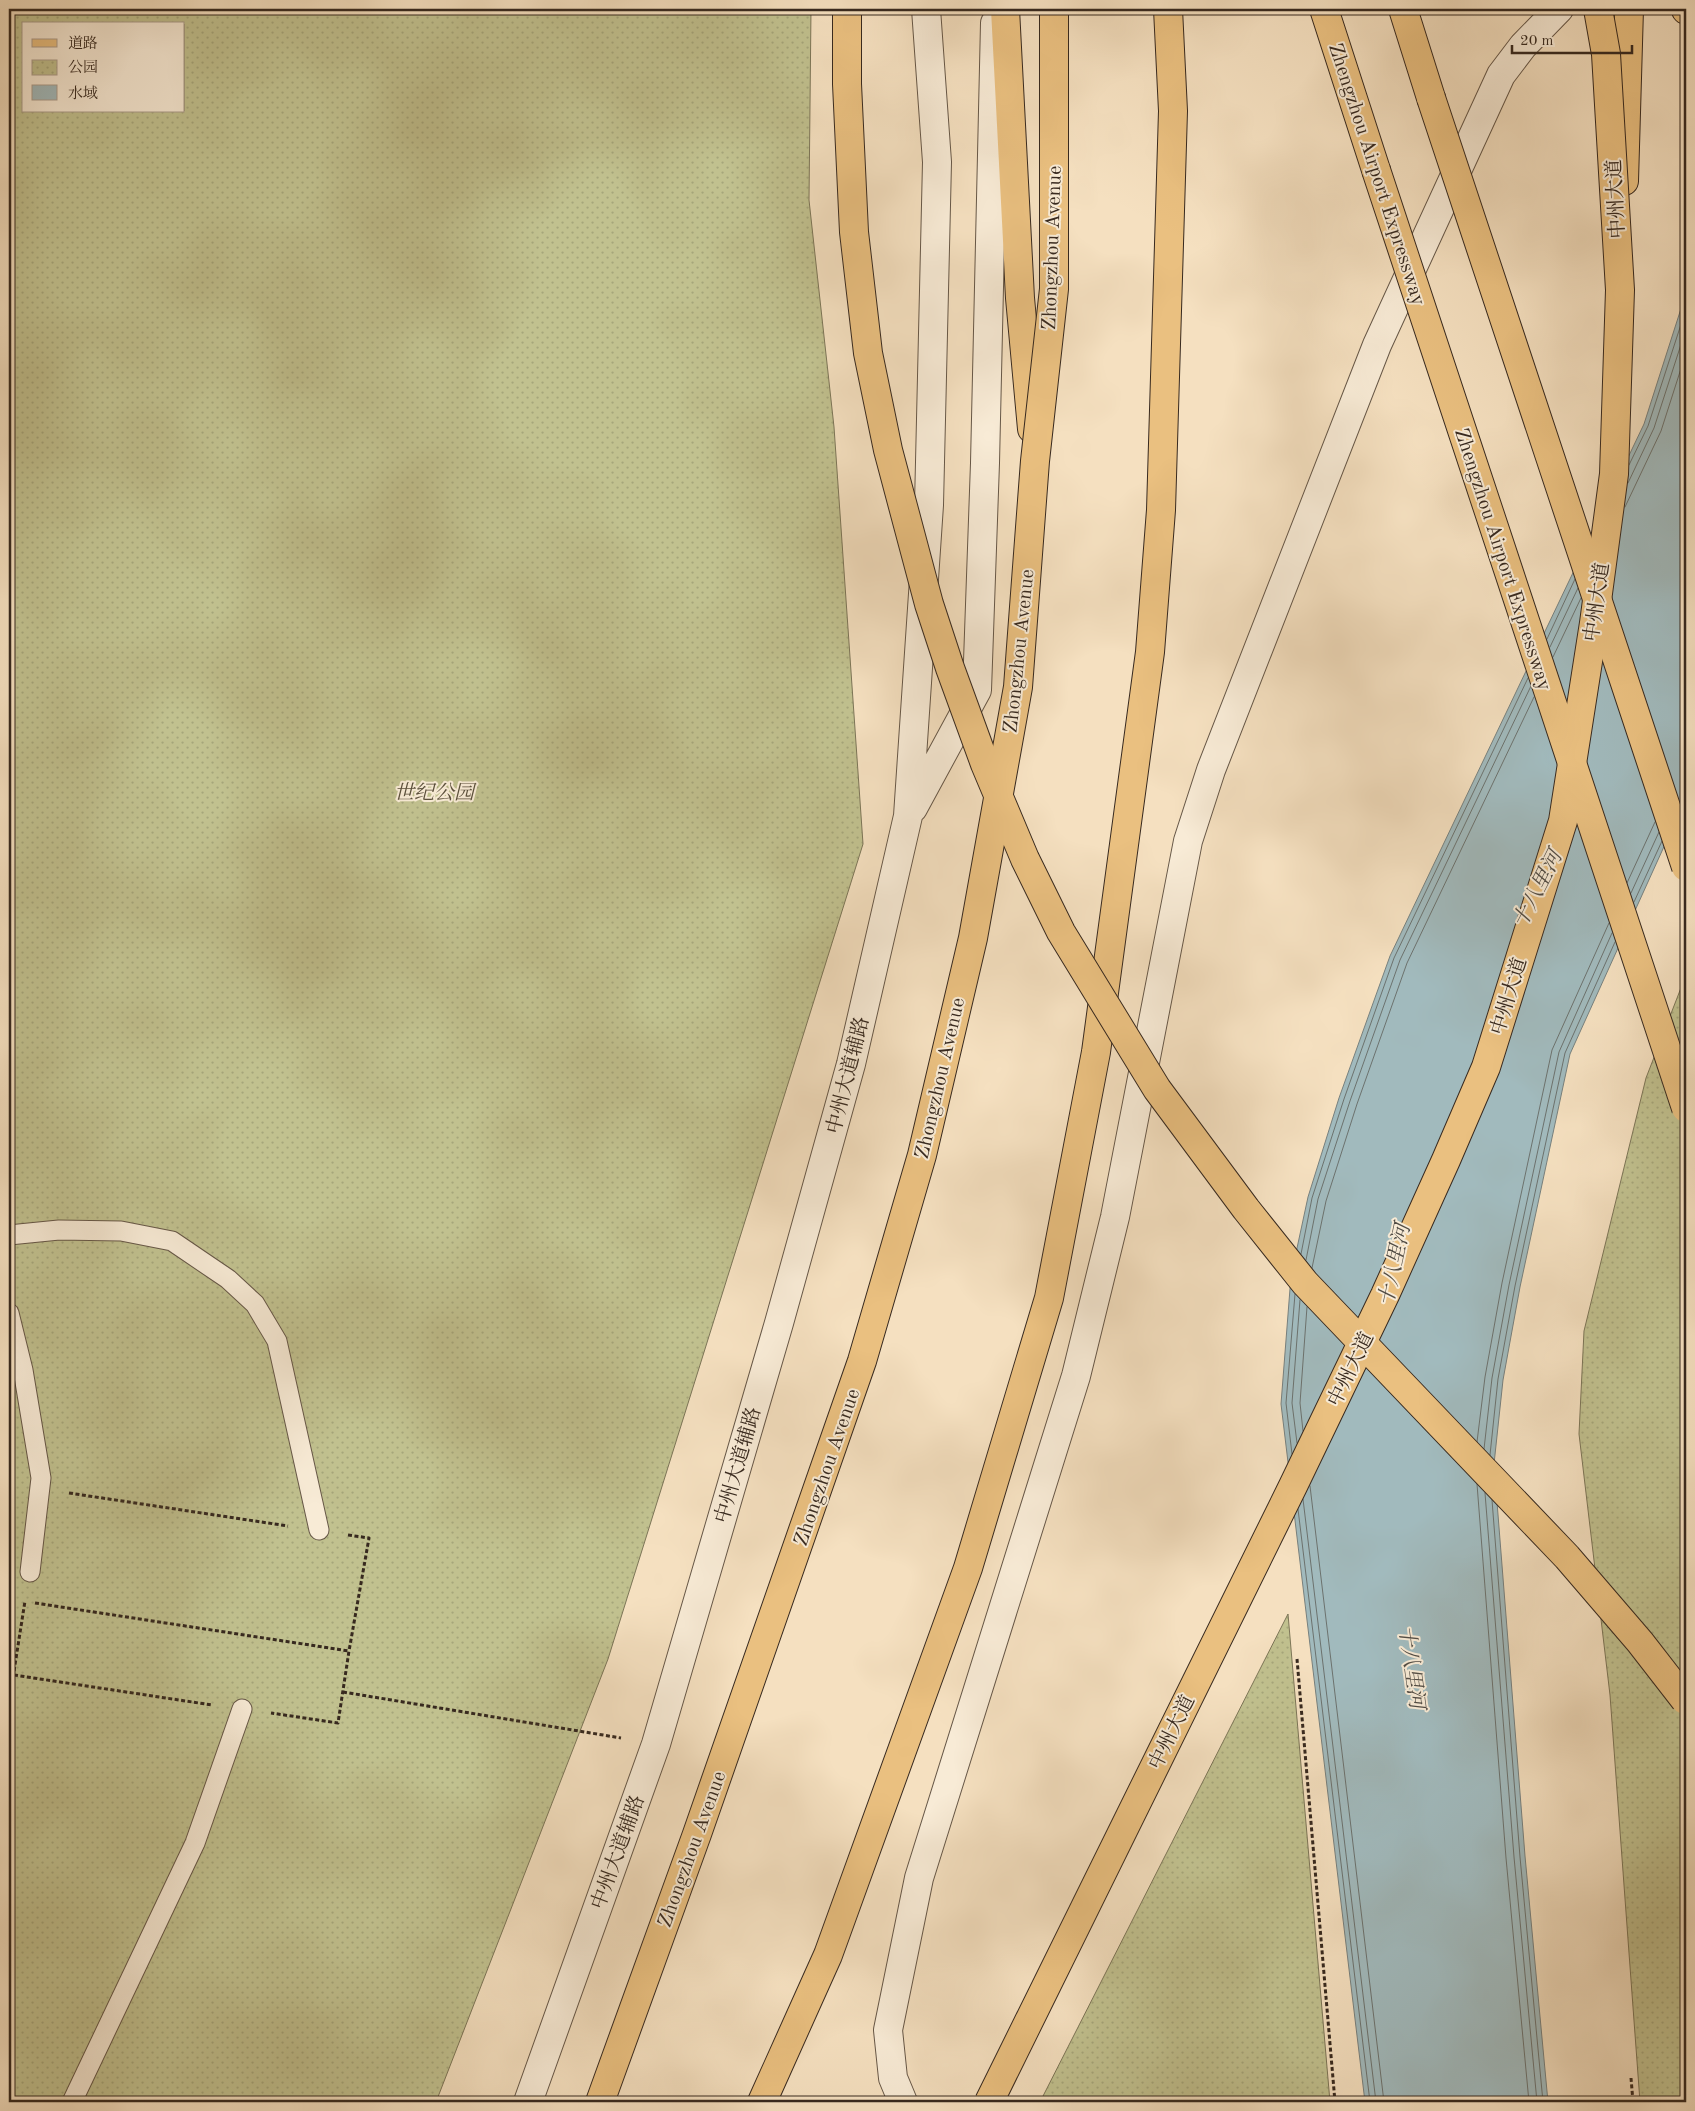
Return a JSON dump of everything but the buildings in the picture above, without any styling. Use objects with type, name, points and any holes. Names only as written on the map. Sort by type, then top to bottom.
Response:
[{"type":"main road","points":[[847,9],[847,84],[854,232],[868,353],[888,450],[929,604],[950,668],[985,764],[1025,859],[1057,924],[1157,1089],[1246,1209],[1305,1283],[1567,1557],[1640,1642],[1686,1701]]},
{"type":"main road","points":[[1005,9],[1020,298],[1035,461]]},
{"type":"main road","name":"Zhongzhou Avenue","points":[[600,2102],[697,1834],[862,1361],[922,1155],[972,938],[1018,687],[1035,461],[1054,289],[1054,9]]},
{"type":"main road","points":[[762,2102],[828,1955],[965,1578],[1049,1298],[1096,1052],[1150,652],[1161,510],[1173,111],[1168,9]]},
{"type":"main road","name":"Zhengzhou Airport Expressway","points":[[1324,9],[1686,1108]]},
{"type":"main road","points":[[1403,9],[1686,867]]},
{"type":"main road","name":"中州大道","points":[[989,2102],[1385,1295],[1486,1066],[1562,821],[1594,623],[1614,474],[1620,290],[1606,63],[1598,9]]},
{"type":"main road","points":[[1620,290],[1629,9]]},
{"type":"street","points":[[908,816],[929,505],[938,162],[926,9]]},
{"type":"street","points":[[908,816],[977,690],[985,463],[995,9]]},
{"type":"street","points":[[903,2102],[893,2078],[888,2030],[919,1878],[1076,1376],[1115,1217],[1188,841],[1211,770],[1377,346],[1501,75],[1523,46],[1559,9]]},
{"type":"street","name":"中州大道辅路","points":[[528,2102],[656,1744],[779,1323],[851,1064],[908,816]]},
{"type":"lane","points":[[9,1235],[59,1230],[121,1231],[172,1241],[228,1279],[255,1304],[277,1341],[318,1530]]},
{"type":"lane","points":[[9,1312],[23,1370],[41,1478],[30,1572]]},
{"type":"lane","points":[[72,2102],[195,1843],[242,1709]]},
{"type":"path","points":[[14,1675],[338,1723],[369,1538],[40,1488]]},
{"type":"path","points":[[9,1703],[30,1572]]},
{"type":"path","points":[[25,1602],[349,1651]]},
{"type":"path","points":[[1297,1659],[1335,2102]]},
{"type":"path","points":[[343,1692],[656,1744]]},
{"type":"path","points":[[1631,2078],[1633,2102]]},
{"type":"green space","name":"世纪公园","points":[[9,9],[811,9],[809,200],[834,427],[863,844],[608,1659],[436,2102],[9,2102]]},
{"type":"green space","points":[[1686,975],[1686,2102],[1640,2102],[1610,1695],[1579,1434],[1584,1331],[1646,1078]]},
{"type":"green space","points":[[1288,1614],[1330,2102],[1040,2102]]},
{"type":"water","name":"十八里河","points":[[1686,293],[1686,798],[1570,1054],[1520,1287],[1503,1380],[1494,1464],[1525,1856],[1548,2102],[1365,2102],[1281,1404],[1291,1276],[1308,1197],[1339,1098],[1390,956],[1644,424]]}]
